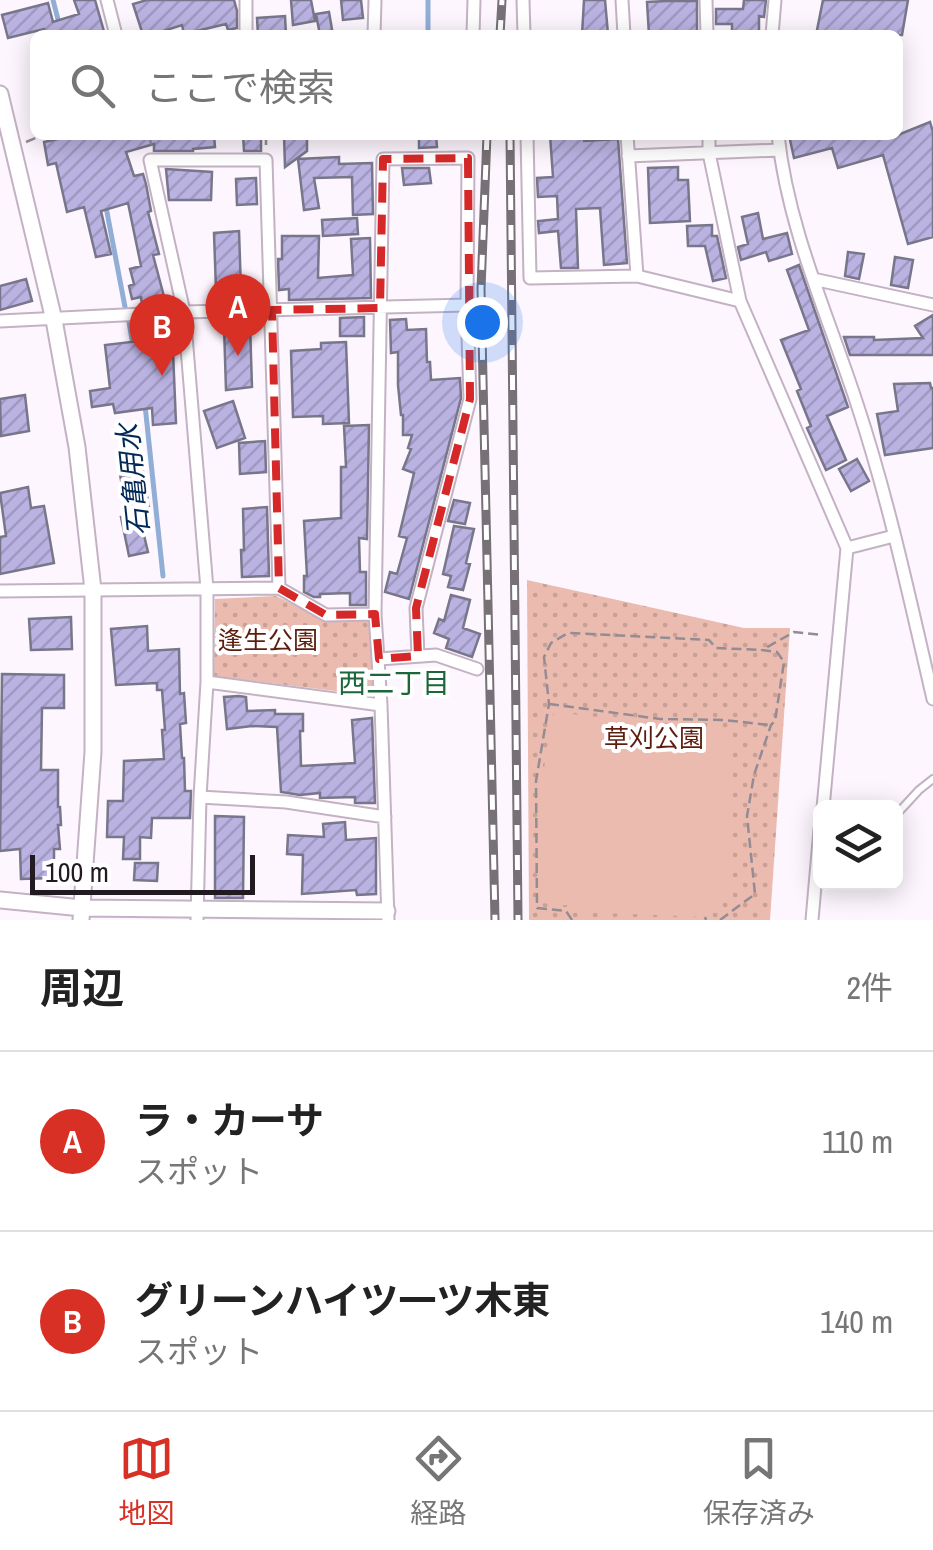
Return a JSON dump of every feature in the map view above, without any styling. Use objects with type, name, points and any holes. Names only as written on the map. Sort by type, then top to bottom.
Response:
[{"type":"street","points":[[107,0],[115,30]]},
{"type":"street","points":[[246,0],[246,30]]},
{"type":"street","points":[[374,30],[375,0]]},
{"type":"street","points":[[472,30],[474,0]]},
{"type":"street","points":[[523,0],[524,30]]},
{"type":"street","points":[[622,0],[624,30]]},
{"type":"street","points":[[706,0],[707,30]]},
{"type":"street","points":[[772,30],[775,0]]},
{"type":"street","points":[[0,94],[54,320],[77,446],[92,590],[93,752],[81,914]]},
{"type":"street","points":[[526,140],[530,278],[636,276],[740,301]]},
{"type":"street","points":[[627,140],[636,276]]},
{"type":"street","points":[[709,140],[740,301],[847,548],[823,800]]},
{"type":"street","points":[[778,140],[792,215],[882,484],[933,699]]},
{"type":"street","points":[[628,156],[779,150]]},
{"type":"street","points":[[0,900],[81,914],[388,915],[376,614],[383,159],[468,158],[470,399],[416,608],[418,656]]},
{"type":"street","points":[[197,915],[208,589],[184,312],[150,160],[266,160],[278,588]]},
{"type":"street","points":[[812,279],[933,305]]},
{"type":"street","points":[[0,321],[467,305]]},
{"type":"street","points":[[847,548],[894,536]]},
{"type":"street","points":[[0,591],[278,588],[326,614],[376,614]]},
{"type":"street","points":[[379,659],[436,656],[477,669]]},
{"type":"street","points":[[207,682],[382,705]]},
{"type":"street","points":[[200,797],[286,802],[385,817]]},
{"type":"street","points":[[812,920],[815,890]]},
{"type":"lane","points":[[903,807],[933,780]]},
{"type":"path","points":[[762,650],[794,632],[829,636]]},
{"type":"path","points":[[572,920],[566,912],[538,908],[536,781],[549,704],[544,656],[551,643],[568,633],[709,640],[716,648],[777,652],[784,662],[775,721],[754,775],[747,816],[755,894],[720,920]]},
{"type":"path","points":[[549,704],[660,719],[771,725]]},
{"type":"highlighted area","points":[[468,158],[470,399],[416,608],[418,656],[379,659],[375,614],[326,615],[279,588],[272,310],[380,308],[383,159]]},
{"type":"green space","name":"草刈公園","points":[[527,580],[744,628],[790,628],[770,920],[529,920]]},
{"type":"green space","name":"逢生公園","points":[[276,596],[325,620],[371,620],[376,696],[214,676],[215,599]]},
{"type":"green space","points":[[554,712],[730,732],[731,896],[705,917],[580,912],[574,906],[541,903],[542,780]]},
{"type":"building","points":[[74,0],[95,0],[104,30],[30,30],[8,38],[2,15],[48,3],[53,22],[79,14]]},
{"type":"building","points":[[147,0],[234,0],[237,28],[228,30],[226,24],[201,30],[183,30],[182,25],[166,30],[141,30],[133,4]]},
{"type":"building","points":[[291,0],[311,0],[315,21],[293,25]]},
{"type":"building","points":[[341,0],[361,0],[363,18],[343,20]]},
{"type":"building","points":[[584,0],[605,0],[608,30],[582,30]]},
{"type":"building","points":[[744,0],[766,0],[764,17],[759,16],[759,30],[732,30],[732,24],[716,24],[716,9],[743,9]]},
{"type":"building","points":[[823,0],[908,0],[903,30],[817,30]]},
{"type":"building","points":[[697,1],[697,30],[649,30],[647,2]]},
{"type":"building","points":[[329,12],[332,30],[319,30],[316,14]]},
{"type":"building","points":[[285,16],[286,30],[258,30],[257,18]]},
{"type":"building","points":[[930,122],[933,132],[933,237],[908,244],[883,155],[838,168],[832,148],[794,158],[790,140],[903,140],[903,133]]},
{"type":"building","points":[[214,140],[215,147],[193,151],[154,151],[154,144],[126,152],[134,176],[143,174],[146,184],[151,211],[148,212],[159,254],[153,255],[166,304],[142,305],[141,297],[132,299],[130,269],[141,266],[128,203],[101,211],[111,254],[96,257],[84,207],[67,212],[56,163],[48,165],[44,142]]},
{"type":"building","points":[[243,140],[261,140],[261,151],[244,151]]},
{"type":"building","points":[[284,140],[307,140],[307,151],[285,167]]},
{"type":"building","points":[[419,140],[436,140],[437,147],[419,148]]},
{"type":"building","points":[[550,140],[618,140],[627,263],[604,265],[600,208],[576,209],[578,268],[561,268],[558,231],[539,233],[538,221],[558,219],[557,196],[538,197],[537,178],[553,177]]},
{"type":"building","points":[[339,157],[339,164],[372,163],[373,214],[353,215],[352,177],[314,178],[319,208],[304,210],[298,159]]},
{"type":"building","points":[[678,167],[678,180],[688,180],[690,221],[650,223],[648,168]]},
{"type":"building","points":[[402,168],[429,168],[431,183],[404,185]]},
{"type":"building","points":[[166,169],[212,172],[211,200],[169,200]]},
{"type":"building","points":[[256,178],[257,204],[237,205],[236,179]]},
{"type":"building","points":[[758,213],[763,239],[787,233],[792,254],[769,261],[766,252],[741,260],[738,247],[748,244],[742,217]]},
{"type":"building","points":[[357,218],[358,234],[323,236],[322,220]]},
{"type":"building","points":[[712,225],[726,278],[713,281],[705,246],[688,246],[687,226]]},
{"type":"building","points":[[239,231],[241,289],[216,290],[214,233]]},
{"type":"building","points":[[282,236],[319,236],[318,278],[353,275],[351,239],[370,238],[371,298],[289,300],[289,289],[279,290]]},
{"type":"building","points":[[848,252],[864,254],[859,279],[845,276]]},
{"type":"building","points":[[895,257],[913,260],[908,288],[891,285]]},
{"type":"building","points":[[799,265],[848,407],[827,416],[846,460],[826,470],[807,428],[811,426],[797,391],[801,389],[781,340],[809,330],[787,270]]},
{"type":"building","points":[[26,279],[32,301],[0,310],[0,286]]},
{"type":"building","points":[[933,315],[933,355],[850,355],[844,337],[923,338],[915,326]]},
{"type":"building","points":[[364,317],[364,336],[340,336],[340,318]]},
{"type":"building","points":[[406,319],[407,330],[426,329],[431,380],[460,378],[461,398],[409,599],[385,592],[390,572],[397,574],[407,538],[399,536],[414,473],[403,469],[412,435],[403,435],[398,352],[391,353],[390,320]]},
{"type":"building","points":[[250,324],[252,387],[226,390],[224,326]]},
{"type":"building","points":[[172,328],[176,423],[153,425],[152,408],[115,413],[113,404],[92,407],[90,391],[110,388],[105,345],[148,340],[147,330]]},
{"type":"building","points":[[346,342],[349,423],[323,424],[323,416],[293,417],[291,351],[321,349],[321,343]]},
{"type":"building","points":[[930,383],[933,448],[885,455],[877,414],[898,411],[894,384]]},
{"type":"building","points":[[25,395],[29,431],[1,436],[0,399]]},
{"type":"building","points":[[233,401],[245,438],[217,448],[204,411]]},
{"type":"building","points":[[369,425],[367,539],[359,538],[360,572],[366,572],[366,605],[350,605],[350,593],[314,597],[304,592],[304,521],[341,518],[341,467],[346,467],[344,426]]},
{"type":"building","points":[[265,441],[266,472],[240,474],[239,443]]},
{"type":"building","points":[[857,459],[869,481],[851,491],[839,469]]},
{"type":"building","points":[[142,465],[149,508],[143,510],[142,527],[148,552],[129,556],[121,517],[127,516],[119,468]]},
{"type":"building","points":[[28,487],[31,508],[44,506],[54,563],[0,574],[0,537],[6,536],[0,493]]},
{"type":"building","points":[[454,500],[470,503],[465,524],[448,521]]},
{"type":"building","points":[[267,507],[269,576],[242,577],[243,509]]},
{"type":"building","points":[[454,526],[474,529],[463,590],[448,587],[451,576],[443,574]]},
{"type":"building","points":[[451,595],[470,600],[463,628],[480,634],[472,657],[446,648],[449,639],[434,633],[439,619],[444,621]]},
{"type":"building","points":[[71,617],[72,649],[31,650],[29,619]]},
{"type":"building","points":[[147,626],[148,651],[179,649],[180,694],[184,693],[186,723],[180,724],[182,758],[185,791],[191,791],[190,818],[152,818],[151,838],[140,837],[140,859],[123,859],[124,837],[107,837],[108,801],[123,801],[124,761],[164,759],[165,730],[162,690],[157,690],[157,683],[116,685],[111,629]]},
{"type":"building","points":[[2,674],[64,675],[64,708],[42,708],[41,770],[58,770],[61,825],[60,849],[54,849],[54,878],[21,879],[20,849],[0,851]]},
{"type":"building","points":[[224,697],[246,697],[247,711],[303,714],[301,766],[355,763],[352,720],[372,718],[375,803],[355,803],[355,797],[320,798],[320,793],[281,792],[277,727],[227,729]]},
{"type":"building","points":[[215,816],[244,817],[243,898],[215,898]]},
{"type":"building","points":[[345,822],[346,840],[376,838],[376,894],[357,895],[356,890],[302,894],[303,855],[287,854],[288,835],[324,837],[323,824]]},
{"type":"building","points":[[135,863],[158,863],[157,881],[134,880]]},
{"type":"waterway","points":[[53,0],[61,30]]},
{"type":"waterway","name":"石亀用水","points":[[428,0],[428,30]]},
{"type":"waterway","name":"石亀用水","points":[[106,207],[125,307]]},
{"type":"waterway","name":"石亀用水","points":[[129,322],[133,345]]},
{"type":"waterway","name":"石亀用水","points":[[145,405],[163,576]]},
{"type":"railway","points":[[500,30],[502,0]]},
{"type":"railway","points":[[487,140],[481,289],[495,920]]},
{"type":"railway","points":[[510,140],[518,920]]},
{"type":"place","name":"ラ・カーサ","points":[[238,356]]},
{"type":"place","name":"グリーンハイツ一ツ木東","points":[[162,376]]},
{"type":"district","name":"西二丁目","points":[[394,683]]}]
